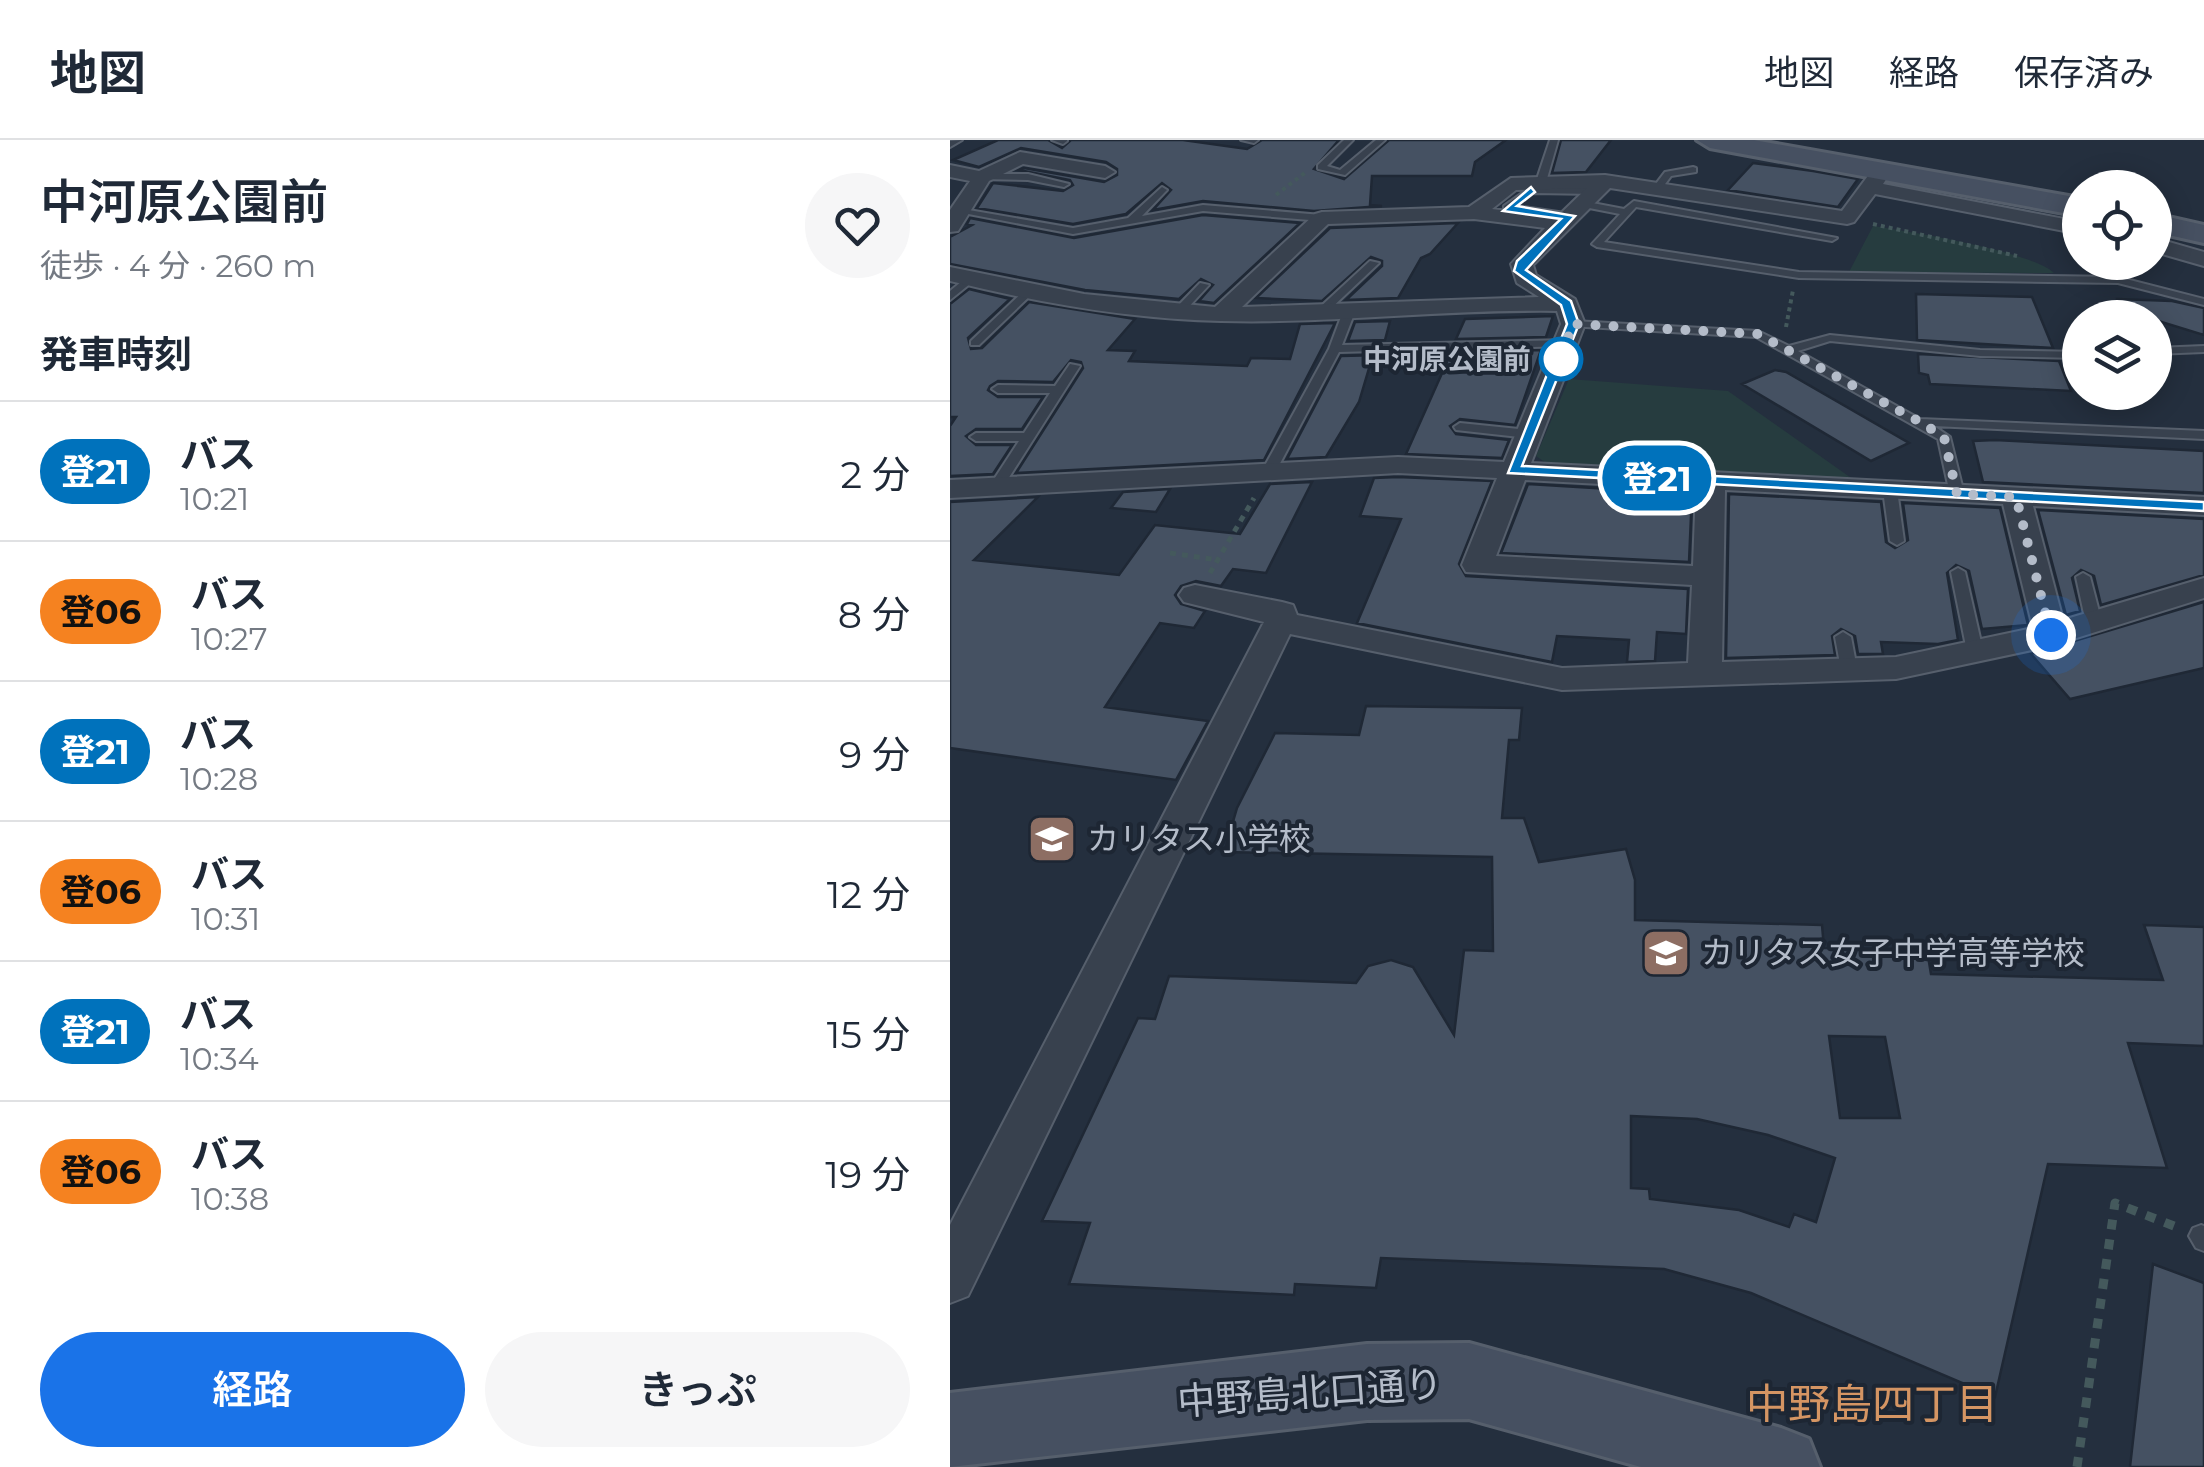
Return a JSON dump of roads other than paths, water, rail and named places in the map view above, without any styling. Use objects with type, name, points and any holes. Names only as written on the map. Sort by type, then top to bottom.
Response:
[{"type":"street","points":[[1036,140],[1008,154],[1104,168]]},
{"type":"street","points":[[1710,140],[2062,224]]},
{"type":"street","points":[[956,219],[982,177],[1020,158]]},
{"type":"street","points":[[950,171],[982,177]]},
{"type":"street","points":[[1876,178],[2062,204]]},
{"type":"street","points":[[1221,314],[1322,218],[1474,213],[1583,203],[1658,189],[1847,218],[1876,178]]},
{"type":"street","points":[[1474,213],[1511,184],[1541,182],[1583,203]]},
{"type":"street","points":[[1486,301],[1583,203]]},
{"type":"street","points":[[2172,227],[2204,234]]},
{"type":"street","points":[[2172,250],[2204,259]]},
{"type":"street","points":[[1522,264],[1520,271],[1569,324]]},
{"type":"street","points":[[960,276],[1074,302],[1179,311],[1322,311],[1486,301],[1569,324]]},
{"type":"street","points":[[1569,324],[1477,565],[1709,576]]},
{"type":"street","points":[[950,489],[1398,465],[2204,506]]},
{"type":"street","points":[[1705,672],[1711,482]]},
{"type":"street","points":[[2016,497],[2051,635]]},
{"type":"street","points":[[1280,622],[1562,679],[1705,672],[1846,653],[1896,668],[2051,635],[2204,588]]},
{"type":"street","points":[[950,1278],[1280,622],[1282,612],[1195,595]]},
{"type":"street","name":"中野島北口通り","points":[[950,1432],[1366,1382],[1469,1382],[1781,1467]]},
{"type":"lane","points":[[950,144],[958,140]]},
{"type":"lane","points":[[1245,140],[1254,140]]},
{"type":"lane","points":[[1349,140],[1320,167],[1342,173],[1381,140]]},
{"type":"lane","points":[[1541,182],[1554,140]]},
{"type":"lane","points":[[1658,189],[1668,174],[1693,170]]},
{"type":"lane","points":[[982,177],[1028,177],[1064,184]]},
{"type":"lane","points":[[1132,220],[1162,190]]},
{"type":"lane","points":[[1583,203],[1507,208],[1531,190],[1627,212]]},
{"type":"lane","points":[[1832,238],[1634,204],[1597,244],[1798,275],[2078,278],[2157,287],[2204,302]]},
{"type":"lane","points":[[956,219],[1062,230],[1203,208],[1322,218]]},
{"type":"lane","points":[[1322,311],[1374,263]]},
{"type":"lane","points":[[950,297],[960,276]]},
{"type":"lane","points":[[1179,311],[1204,285]]},
{"type":"lane","points":[[974,343],[1030,292]]},
{"type":"lane","points":[[1269,472],[1336,349],[1350,309]]},
{"type":"lane","points":[[1336,349],[1569,324],[1758,334],[1944,437],[1957,494]]},
{"type":"lane","points":[[1785,348],[1830,338],[1980,353],[2062,355]]},
{"type":"lane","points":[[2172,350],[2204,349]]},
{"type":"lane","points":[[996,487],[1074,366]]},
{"type":"lane","points":[[998,389],[1058,390]]},
{"type":"lane","points":[[1920,422],[2204,435]]},
{"type":"lane","points":[[1460,427],[1529,434]]},
{"type":"lane","points":[[976,437],[1030,438]]},
{"type":"lane","points":[[1890,490],[1897,541]]},
{"type":"lane","points":[[1958,572],[1975,651]]},
{"type":"lane","points":[[2083,576],[2094,623]]},
{"type":"place","name":"中河原公園前","points":[[1561,359]]},
{"type":"place","name":"カリタス小学校","points":[[1052,839]]},
{"type":"place","name":"カリタス女子中学高等学校","points":[[1666,953]]},
{"type":"district","name":"中野島四丁目","points":[[1872,1404]]}]
